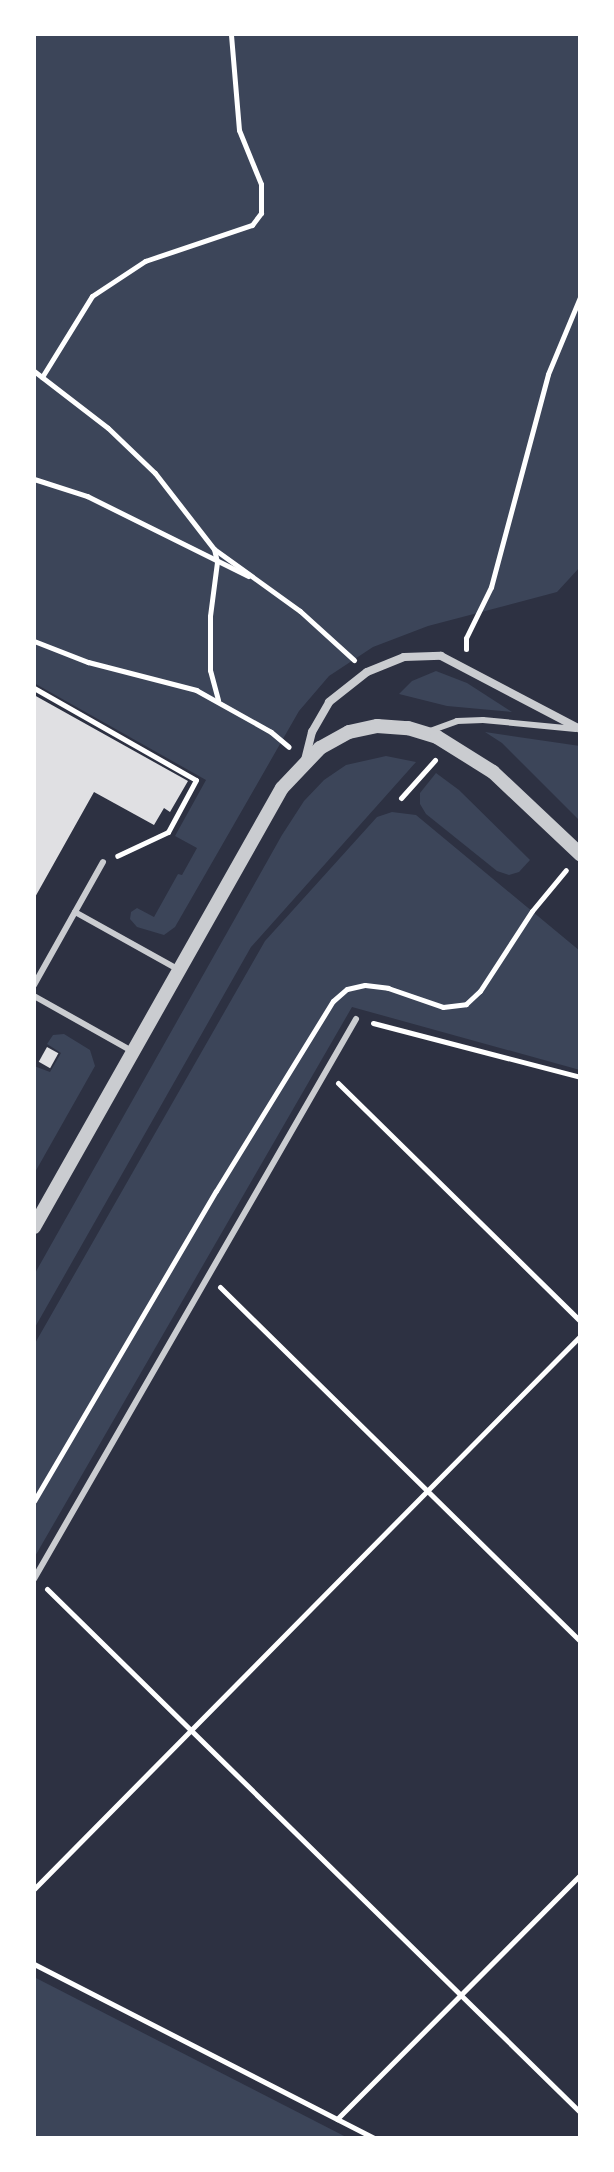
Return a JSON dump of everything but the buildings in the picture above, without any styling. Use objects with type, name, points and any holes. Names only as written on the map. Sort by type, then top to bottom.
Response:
[{"type":"street","points":[[305,761],[312,732],[329,702],[367,672],[404,657],[441,656],[465,666],[494,687],[580,729]]},
{"type":"street","points":[[34,1227],[282,788],[305,761],[335,737],[367,727],[392,726],[424,733],[449,743],[493,772],[580,854]]},
{"type":"lane","points":[[424,733],[457,721],[483,720],[580,729]]},
{"type":"lane","points":[[34,985],[103,862]]},
{"type":"lane","points":[[75,912],[179,970]]},
{"type":"lane","points":[[34,996],[133,1052]]},
{"type":"lane","points":[[35,1578],[356,1019]]},
{"type":"path","points":[[42,377],[92,296],[145,261],[252,225],[261,213],[261,184],[239,130],[231,34]]},
{"type":"path","points":[[465,666],[466,638],[491,587],[548,374],[580,297]]},
{"type":"path","points":[[34,371],[108,428],[155,473],[214,549],[300,611],[367,672]]},
{"type":"path","points":[[34,479],[87,496],[269,589]]},
{"type":"path","points":[[214,549],[217,562],[210,616],[210,670],[219,701]]},
{"type":"path","points":[[34,641],[88,662],[172,682],[219,701],[271,732],[305,761]]},
{"type":"path","points":[[34,688],[196,780],[168,832],[103,862]]},
{"type":"path","points":[[401,798],[449,743]]},
{"type":"path","points":[[356,1019],[580,1077]]},
{"type":"path","points":[[326,1071],[580,1321]]},
{"type":"path","points":[[208,1275],[580,1641]]},
{"type":"path","points":[[34,1889],[580,1336]]},
{"type":"path","points":[[35,1578],[580,2112]]},
{"type":"path","points":[[337,2119],[580,1875]]},
{"type":"path","points":[[34,1964],[374,2138]]},
{"type":"shaded area","points":[[34,34],[580,34],[580,567],[557,592],[428,626],[373,647],[329,676],[299,711],[175,927],[164,935],[137,927],[130,919],[131,912],[137,908],[154,917],[178,874],[182,875],[197,848],[175,836],[206,780],[34,683]]},
{"type":"shaded area","points":[[436,671],[467,683],[512,712],[447,706],[399,694],[412,681]]},
{"type":"shaded area","points":[[485,732],[580,746],[580,821],[502,743]]},
{"type":"shaded area","points":[[386,756],[416,762],[251,947],[34,1329],[34,1275],[282,835],[304,801],[324,780],[346,765]]},
{"type":"shaded area","points":[[436,773],[459,790],[530,860],[519,872],[509,875],[497,871],[426,814],[420,804],[420,793]]},
{"type":"shaded area","points":[[392,812],[416,815],[580,951],[580,1070],[352,1007],[34,1558],[34,1345],[265,941],[377,817]]},
{"type":"shaded area","points":[[64,1034],[90,1050],[95,1066],[34,1174],[34,1066],[50,1072],[61,1053],[47,1044],[53,1035]]},
{"type":"shaded area","points":[[34,1977],[348,2138],[34,2138]]}]
